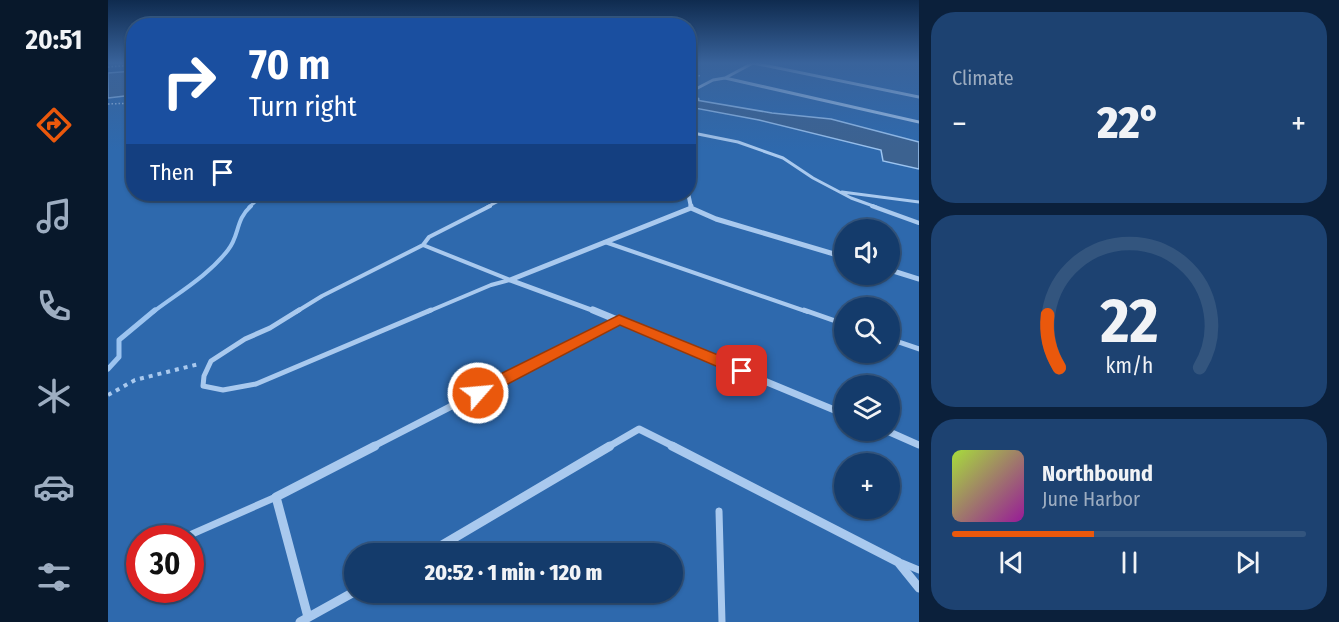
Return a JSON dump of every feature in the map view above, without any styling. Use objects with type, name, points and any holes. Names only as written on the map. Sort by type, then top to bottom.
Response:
[{"type":"street","points":[[787,92],[919,122]]},
{"type":"street","points":[[895,92],[919,97]]},
{"type":"street","points":[[690,201],[691,208]]},
{"type":"street","points":[[510,280],[691,208],[716,219],[834,254]]},
{"type":"street","points":[[900,273],[919,279]]},
{"type":"street","points":[[510,280],[619,320],[834,410]]},
{"type":"street","points":[[344,598],[304,620],[276,497],[619,320]]},
{"type":"street","points":[[446,543],[639,429],[898,562],[919,588]]},
{"type":"street","points":[[900,437],[919,445]]},
{"type":"lane","points":[[696,134],[738,142],[783,158],[840,191],[919,223]]},
{"type":"lane","points":[[840,191],[919,202]]},
{"type":"lane","points":[[498,201],[429,237],[423,245],[322,296],[270,328],[244,339],[211,361],[202,386],[213,390],[234,390],[256,384],[491,285],[510,280]]},
{"type":"lane","points":[[604,242],[834,321]]},
{"type":"lane","points":[[423,245],[510,280]]},
{"type":"lane","points":[[900,342],[919,349]]},
{"type":"lane","points":[[204,529],[276,497]]},
{"type":"lane","points":[[719,511],[722,622]]},
{"type":"lane","points":[[898,562],[919,570]]},
{"type":"path","points":[[108,104],[126,103]]},
{"type":"path","points":[[108,395],[135,380],[211,361]]},
{"type":"shaded area","points":[[108,92],[126,92],[126,96],[108,98]]},
{"type":"shaded area","points":[[696,92],[919,92],[919,622],[108,622],[108,98],[126,96],[126,201],[696,201]]},
{"type":"shaded area","points":[[696,100],[772,113],[831,119],[919,142],[919,169],[883,161],[881,150],[759,120],[696,108]]},
{"type":"waterway","points":[[249,207],[256,201]]},
{"type":"waterway","points":[[153,312],[202,276],[220,259],[232,244],[242,217],[251,206]]},
{"type":"waterway","points":[[108,369],[119,357],[119,340],[155,310]]},
{"type":"route","points":[[478,393],[619,320],[742,371]]}]
